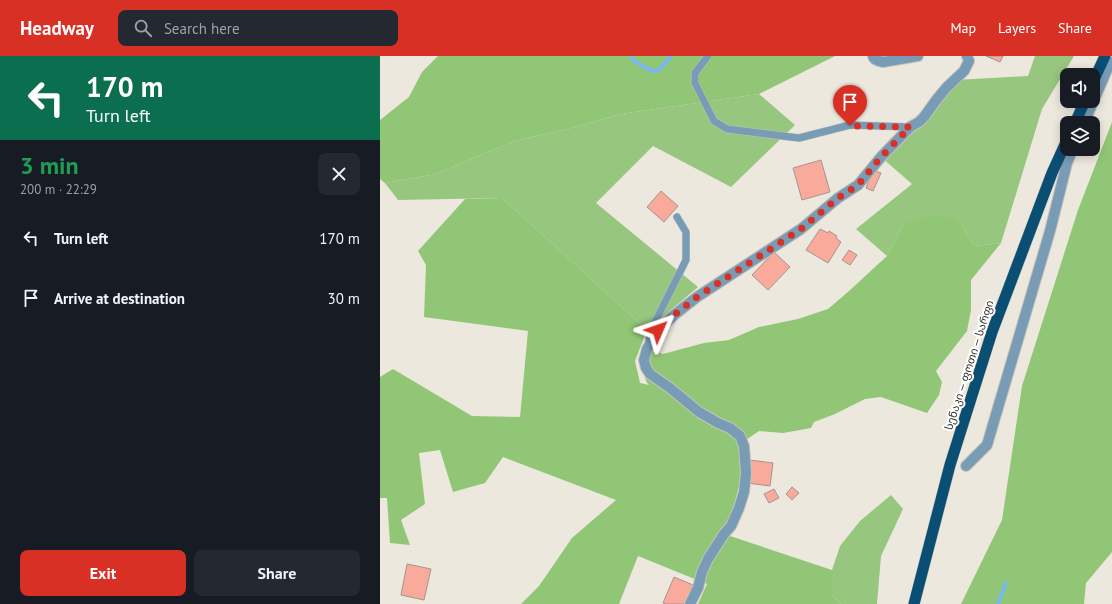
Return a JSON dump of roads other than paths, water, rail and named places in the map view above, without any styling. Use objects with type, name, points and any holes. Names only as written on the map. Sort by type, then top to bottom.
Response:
[{"type":"highway","points":[[1099,68],[1105,56]]},
{"type":"highway","name":"სენაკი — ფოთი — სარფი","points":[[914,604],[950,465],[992,332],[1060,155]]},
{"type":"street","points":[[872,56],[877,61],[883,62],[918,56]]},
{"type":"street","points":[[690,604],[698,588],[702,572],[708,559],[731,526],[740,508],[746,479],[744,446],[740,436],[730,428],[699,412],[650,374],[646,368],[644,360],[647,349],[658,330],[697,297],[801,229],[838,198],[858,185],[881,157],[910,127],[924,117],[937,98],[964,71],[969,61],[967,56]]},
{"type":"street","points":[[1087,116],[1112,62]]},
{"type":"street","points":[[966,466],[987,445],[1050,231],[1070,156]]},
{"type":"lane","points":[[708,56],[695,73],[695,83],[714,121],[727,129],[799,138],[850,126],[910,127]]},
{"type":"lane","points":[[647,349],[652,328],[686,260],[686,232],[677,217]]},
{"type":"waterway","points":[[631,56],[634,61],[652,71],[660,69],[671,56]]},
{"type":"waterway","points":[[998,604],[1006,583]]}]
